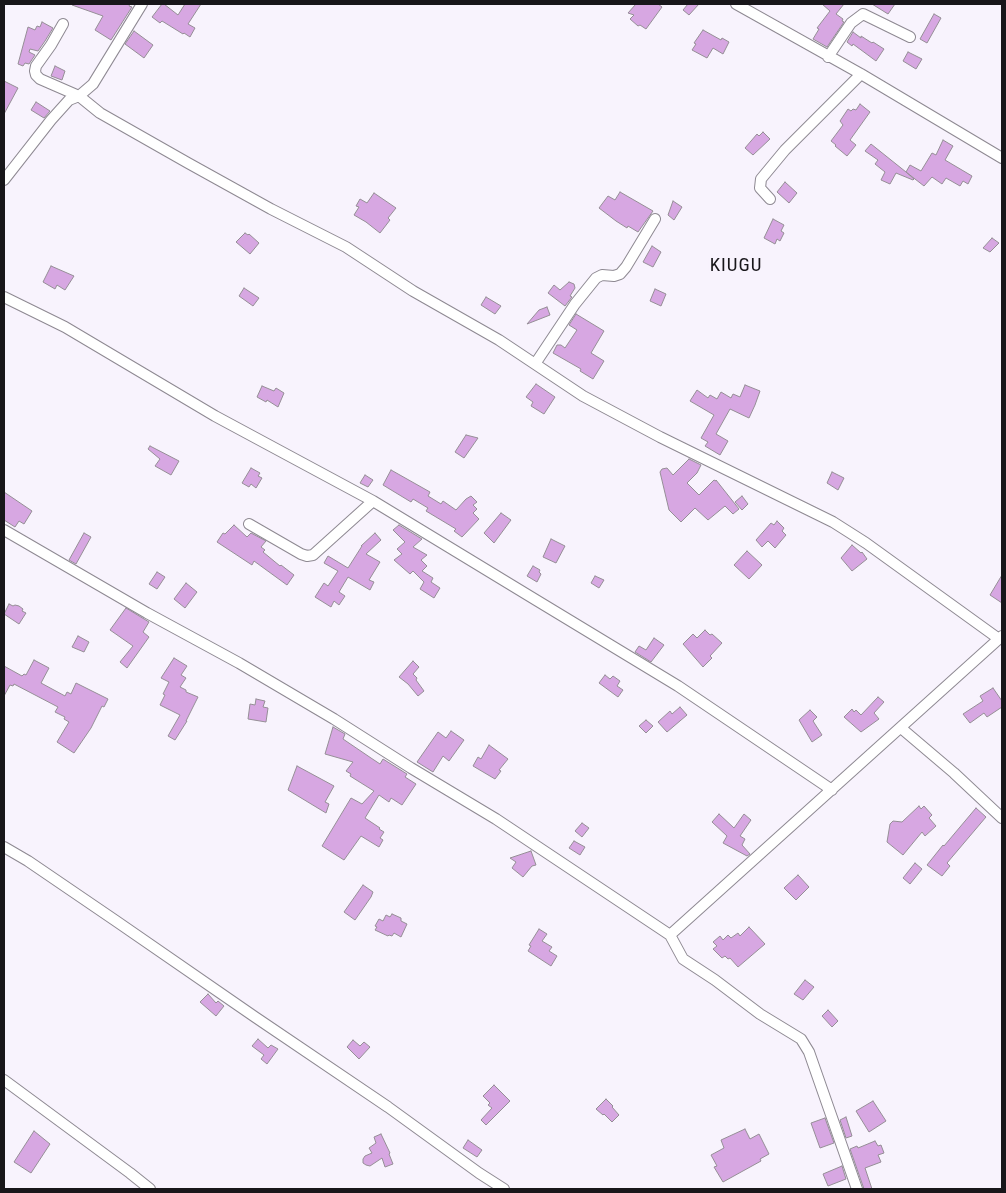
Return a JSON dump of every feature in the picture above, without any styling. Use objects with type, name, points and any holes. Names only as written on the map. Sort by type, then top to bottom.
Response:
[{"type":"street","points":[[4,180],[69,100],[79,96],[93,84],[142,4]]},
{"type":"street","points":[[736,4],[861,74],[1002,158]]},
{"type":"street","points":[[828,57],[851,23],[863,14],[910,37]]},
{"type":"street","points":[[63,24],[36,66],[36,76],[40,79],[79,96],[100,113],[188,163],[270,209],[346,247],[413,291],[499,340],[591,400],[668,441],[833,522],[1001,638],[670,935]]},
{"type":"street","points":[[770,199],[760,188],[761,179],[786,150],[861,74]]},
{"type":"street","points":[[535,364],[575,304],[596,278],[602,275],[614,276],[620,274],[626,267],[656,218]]},
{"type":"street","points":[[4,297],[65,327],[215,416],[373,500],[678,686],[832,790]]},
{"type":"street","points":[[249,524],[301,554],[314,555],[373,500]]},
{"type":"street","points":[[4,530],[334,719],[496,819],[670,935],[683,959],[715,980],[760,1014],[801,1039],[809,1052],[856,1189]]},
{"type":"street","points":[[901,728],[954,773],[1002,818]]},
{"type":"street","points":[[4,847],[28,861],[388,1107],[504,1189]]},
{"type":"street","points":[[4,1080],[150,1189]]},
{"type":"building","points":[[72,4],[130,4],[129,6],[132,7],[111,40],[95,30],[103,16]]},
{"type":"building","points":[[162,4],[178,15],[185,4],[201,4],[188,24],[195,28],[190,37],[162,21],[160,23],[152,17]]},
{"type":"building","points":[[636,4],[658,4],[662,7],[646,29],[640,25],[638,26],[630,19],[634,15],[628,13]]},
{"type":"building","points":[[688,4],[699,4],[689,15],[683,10]]},
{"type":"building","points":[[822,4],[844,4],[836,14],[844,22],[827,47],[813,39],[819,29],[817,28],[830,11]]},
{"type":"building","points":[[872,4],[895,4],[888,14]]},
{"type":"building","points":[[934,14],[941,18],[927,43],[920,39]]},
{"type":"building","points":[[42,22],[53,28],[38,51],[30,49],[29,52],[35,55],[29,64],[25,63],[23,66],[18,64],[28,27],[35,30],[37,26],[40,27]]},
{"type":"building","points":[[703,30],[721,40],[722,38],[729,42],[723,54],[713,48],[707,58],[692,50],[696,44],[694,43]]},
{"type":"building","points":[[134,31],[153,45],[144,58],[125,44]]},
{"type":"building","points":[[853,32],[884,49],[876,61],[853,44],[852,46],[847,42]]},
{"type":"building","points":[[908,52],[922,59],[916,69],[903,61]]},
{"type":"building","points":[[55,66],[65,71],[62,80],[51,76]]},
{"type":"building","points":[[4,81],[18,88],[4,114]]},
{"type":"building","points":[[36,102],[50,111],[44,118],[31,110]]},
{"type":"building","points":[[860,104],[870,112],[850,140],[856,145],[847,156],[831,141],[843,125],[840,121],[848,109],[851,111],[853,109],[856,110]]},
{"type":"building","points":[[763,132],[770,139],[753,155],[745,148],[757,134],[759,136]]},
{"type":"building","points":[[943,140],[953,146],[945,160],[972,176],[968,184],[963,181],[960,186],[946,178],[942,184],[932,177],[924,186],[906,172],[910,165],[921,171],[932,153],[936,155]]},
{"type":"building","points":[[871,144],[906,172],[913,180],[896,173],[890,184],[881,180],[885,172],[875,164],[878,160],[865,151]]},
{"type":"building","points":[[785,182],[797,193],[789,203],[777,192]]},
{"type":"building","points":[[620,192],[653,211],[638,232],[628,226],[627,228],[599,208],[608,196],[615,200]]},
{"type":"building","points":[[374,193],[396,208],[380,233],[354,215],[359,207],[356,206],[360,199],[367,203]]},
{"type":"building","points":[[673,201],[682,207],[674,220],[668,215]]},
{"type":"building","points":[[773,219],[784,225],[781,231],[784,233],[780,241],[777,239],[775,244],[764,238]]},
{"type":"building","points":[[245,233],[249,234],[259,243],[250,254],[236,242]]},
{"type":"building","points":[[992,238],[999,243],[990,252],[983,248]]},
{"type":"building","points":[[652,246],[661,252],[653,267],[643,262]]},
{"type":"building","points":[[51,266],[74,276],[65,290],[57,285],[55,289],[43,282]]},
{"type":"building","points":[[569,282],[574,284],[575,288],[570,296],[572,297],[565,306],[548,293],[554,285],[560,290]]},
{"type":"building","points":[[244,288],[259,298],[253,306],[239,296]]},
{"type":"building","points":[[655,289],[666,294],[661,306],[650,301]]},
{"type":"building","points":[[486,297],[501,306],[495,314],[481,305]]},
{"type":"building","points":[[547,307],[550,315],[527,324],[539,310]]},
{"type":"building","points":[[576,314],[604,331],[591,353],[604,361],[593,379],[580,371],[581,369],[553,353],[557,345],[565,348],[577,330],[569,325]]},
{"type":"building","points":[[536,384],[555,397],[544,414],[531,406],[533,402],[526,397]]},
{"type":"building","points":[[745,385],[760,391],[755,405],[749,418],[730,409],[716,434],[728,441],[720,455],[705,446],[708,442],[701,438],[714,415],[690,401],[697,390],[708,398],[710,395],[717,399],[721,392],[731,398],[733,394],[740,397]]},
{"type":"building","points":[[262,386],[274,391],[276,388],[284,393],[278,407],[267,400],[266,402],[257,397]]},
{"type":"building","points":[[466,435],[478,438],[464,458],[455,452]]},
{"type":"building","points":[[150,446],[179,461],[171,475],[155,466],[160,459],[148,449]]},
{"type":"building","points":[[689,459],[701,465],[697,473],[687,483],[699,495],[716,480],[739,509],[733,514],[725,506],[708,520],[695,508],[681,522],[669,510],[660,472],[662,469],[667,468],[673,475]]},
{"type":"building","points":[[251,468],[260,473],[258,476],[262,478],[256,488],[251,484],[249,487],[242,483]]},
{"type":"building","points":[[391,470],[430,492],[428,496],[441,504],[443,501],[456,510],[471,496],[477,502],[473,505],[477,509],[473,513],[479,519],[462,537],[454,531],[456,529],[426,511],[428,508],[413,499],[411,502],[383,485]]},
{"type":"building","points":[[832,472],[844,478],[838,490],[827,483]]},
{"type":"building","points":[[365,475],[373,480],[368,487],[360,483]]},
{"type":"building","points":[[4,492],[32,511],[24,524],[19,521],[15,527],[4,520]]},
{"type":"building","points":[[742,496],[748,504],[742,510],[735,502]]},
{"type":"building","points":[[501,513],[511,520],[494,543],[484,533]]},
{"type":"building","points":[[777,521],[784,528],[782,531],[786,535],[775,548],[768,541],[762,547],[756,540],[771,523],[774,525]]},
{"type":"building","points":[[234,525],[247,537],[251,533],[266,541],[261,547],[265,550],[263,552],[294,575],[287,585],[254,561],[252,565],[217,542],[223,533],[225,534]]},
{"type":"building","points":[[399,525],[422,539],[413,547],[427,555],[421,560],[427,566],[422,571],[433,578],[431,582],[440,588],[434,598],[420,589],[424,582],[413,571],[410,574],[394,560],[402,554],[397,549],[405,542],[393,530]]},
{"type":"building","points":[[84,533],[91,537],[76,564],[69,560]]},
{"type":"building","points":[[375,533],[381,540],[366,554],[380,562],[369,580],[374,582],[370,590],[348,577],[339,592],[345,596],[339,605],[334,601],[331,607],[315,597],[324,583],[328,586],[338,571],[324,563],[328,556],[348,568],[361,546]]},
{"type":"building","points":[[551,539],[565,546],[556,563],[543,557]]},
{"type":"building","points":[[852,545],[862,552],[867,559],[852,571],[841,558]]},
{"type":"building","points":[[747,551],[762,565],[749,579],[734,565]]},
{"type":"building","points":[[533,566],[540,570],[541,574],[537,582],[527,576]]},
{"type":"building","points":[[157,572],[165,577],[157,589],[149,584]]},
{"type":"building","points":[[1002,575],[1002,603],[990,595]]},
{"type":"building","points":[[595,576],[604,580],[599,588],[591,583]]},
{"type":"building","points":[[186,583],[197,592],[185,608],[174,599]]},
{"type":"building","points":[[9,604],[19,606],[26,613],[19,624],[4,614]]},
{"type":"building","points":[[126,608],[149,622],[143,632],[149,637],[127,668],[120,662],[133,646],[110,630]]},
{"type":"building","points":[[705,630],[722,643],[703,667],[683,644],[693,634],[697,638]]},
{"type":"building","points":[[78,636],[89,642],[84,652],[72,647]]},
{"type":"building","points":[[654,638],[664,645],[651,662],[635,652],[639,646],[646,650]]},
{"type":"building","points":[[174,658],[187,666],[181,675],[186,678],[180,687],[198,697],[187,721],[175,740],[168,736],[180,715],[160,705],[169,682],[161,678]]},
{"type":"building","points":[[34,660],[49,668],[41,683],[65,696],[67,692],[71,694],[76,683],[108,699],[74,753],[57,742],[69,722],[64,719],[65,717],[55,712],[58,707],[14,684],[13,686],[10,685],[4,696],[4,666],[22,676],[26,675]]},
{"type":"building","points":[[413,661],[419,667],[413,674],[424,691],[418,696],[399,677]]},
{"type":"building","points":[[605,675],[610,679],[613,676],[620,681],[617,686],[623,690],[618,697],[599,683]]},
{"type":"building","points":[[993,688],[1002,701],[1002,707],[987,717],[984,713],[970,723],[963,714],[983,701],[980,696]]},
{"type":"building","points":[[878,697],[884,702],[874,713],[879,719],[861,732],[844,717],[852,709],[861,715]]},
{"type":"building","points":[[256,699],[265,701],[263,707],[268,708],[266,722],[248,719],[250,704],[255,705]]},
{"type":"building","points":[[680,707],[687,715],[667,732],[658,722],[670,711],[672,714]]},
{"type":"building","points":[[810,710],[817,717],[813,721],[822,735],[812,742],[799,720]]},
{"type":"building","points":[[646,720],[653,726],[646,733],[639,726]]},
{"type":"building","points":[[333,727],[345,734],[343,739],[380,764],[383,759],[407,774],[405,777],[416,784],[402,805],[391,798],[389,802],[379,795],[365,818],[384,832],[380,838],[383,840],[379,847],[361,836],[344,860],[322,846],[351,798],[362,804],[374,791],[350,776],[351,774],[346,771],[353,762],[325,754]]},
{"type":"building","points":[[451,731],[464,740],[449,761],[443,756],[433,772],[417,762],[438,732],[446,738]]},
{"type":"building","points":[[489,745],[508,759],[499,770],[501,771],[495,779],[473,766],[478,757],[481,759]]},
{"type":"building","points":[[297,766],[334,786],[325,802],[329,804],[326,813],[288,790]]},
{"type":"building","points":[[919,806],[921,809],[924,806],[932,815],[929,818],[936,826],[925,836],[922,832],[903,855],[887,842],[890,824],[893,821],[902,822]]},
{"type":"building","points":[[976,808],[986,817],[947,863],[950,866],[942,876],[927,865]]},
{"type":"building","points":[[719,814],[734,828],[744,814],[751,820],[740,836],[745,839],[742,845],[750,854],[747,856],[723,843],[727,836],[712,822]]},
{"type":"building","points":[[582,823],[589,828],[582,837],[575,831]]},
{"type":"building","points":[[574,841],[585,847],[580,855],[569,848]]},
{"type":"building","points":[[531,851],[536,865],[532,866],[523,877],[512,868],[516,862],[510,858]]},
{"type":"building","points":[[915,863],[922,869],[910,884],[903,878]]},
{"type":"building","points":[[798,875],[809,887],[796,900],[784,888]]},
{"type":"building","points":[[363,885],[373,892],[355,920],[344,912]]},
{"type":"building","points":[[392,914],[401,918],[401,921],[407,924],[401,937],[394,933],[392,936],[388,936],[375,930],[379,919],[383,921],[386,915],[390,917]]},
{"type":"building","points":[[749,927],[765,944],[738,967],[730,958],[728,959],[725,956],[722,958],[713,949],[717,946],[713,942],[720,936],[723,940],[728,935],[731,938],[738,933],[740,936]]},
{"type":"building","points":[[539,929],[547,934],[542,941],[552,947],[549,951],[557,956],[551,966],[528,951],[531,946],[529,945]]},
{"type":"building","points":[[805,980],[814,987],[803,1000],[794,994]]},
{"type":"building","points":[[208,994],[216,1003],[218,1001],[224,1006],[216,1016],[200,1002]]},
{"type":"building","points":[[828,1010],[838,1021],[832,1027],[822,1016]]},
{"type":"building","points":[[258,1039],[268,1048],[271,1045],[278,1049],[267,1064],[261,1059],[264,1055],[252,1046]]},
{"type":"building","points":[[353,1040],[360,1046],[364,1042],[370,1047],[359,1059],[347,1047]]},
{"type":"building","points":[[494,1085],[510,1101],[486,1125],[481,1120],[492,1108],[483,1096]]},
{"type":"building","points":[[606,1099],[619,1115],[612,1122],[596,1109]]},
{"type":"building","points":[[873,1101],[886,1121],[869,1132],[856,1111]]},
{"type":"building","points":[[846,1117],[852,1136],[846,1138],[840,1120]]},
{"type":"building","points":[[825,1118],[834,1143],[820,1148],[811,1123]]},
{"type":"building","points":[[745,1129],[750,1139],[759,1134],[769,1154],[760,1159],[761,1161],[723,1182],[714,1167],[717,1166],[711,1155],[724,1148],[721,1140]]},
{"type":"building","points":[[34,1131],[50,1144],[31,1173],[14,1162]]},
{"type":"building","points":[[381,1134],[393,1164],[385,1167],[382,1158],[370,1166],[366,1165],[363,1163],[363,1159],[372,1153],[369,1148],[376,1143],[374,1137]]},
{"type":"building","points":[[468,1140],[482,1150],[477,1157],[463,1148]]},
{"type":"building","points":[[875,1141],[878,1146],[881,1145],[884,1153],[878,1155],[881,1162],[865,1168],[872,1189],[864,1189],[850,1149]]},
{"type":"building","points":[[842,1166],[846,1179],[828,1186],[823,1174]]},
{"type":"district","name":"KIUGU","points":[[736,266]]}]
